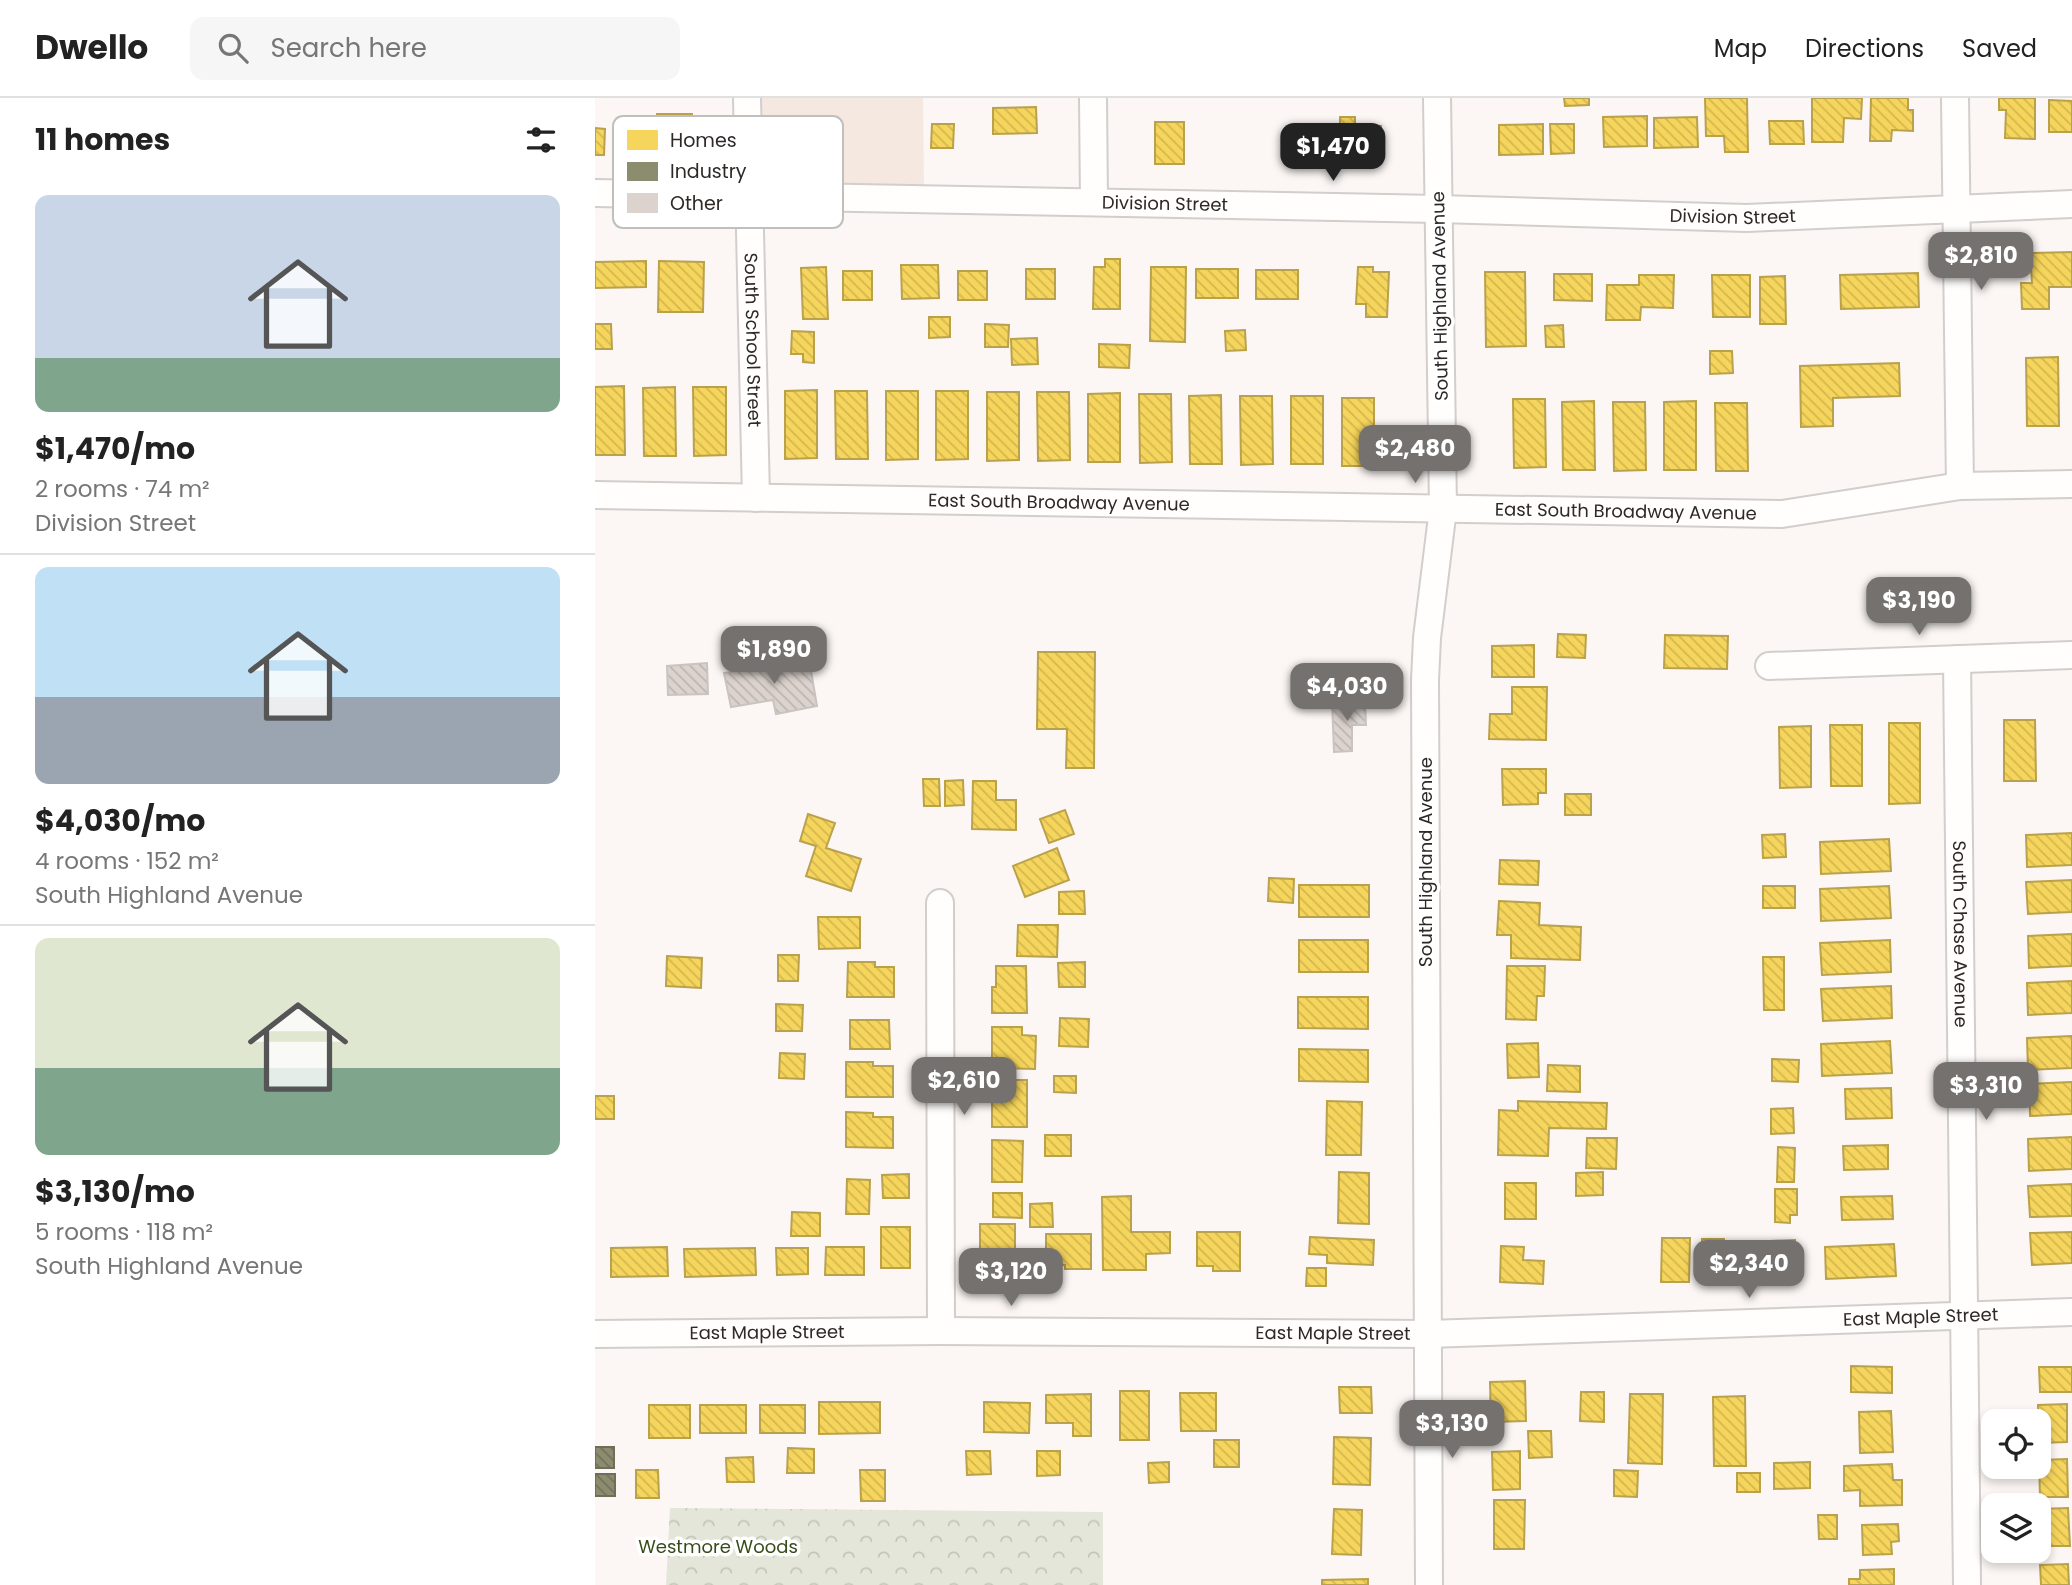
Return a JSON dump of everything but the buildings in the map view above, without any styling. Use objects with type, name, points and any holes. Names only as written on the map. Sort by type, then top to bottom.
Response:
[{"type":"street","name":"South School Street","points":[[747,98],[747,116]]},
{"type":"street","points":[[1093,98],[1094,202]]},
{"type":"street","name":"South Highland Avenue","points":[[1429,1585],[1425,680],[1427,638],[1443,509],[1437,98]]},
{"type":"street","points":[[1955,98],[1959,486]]},
{"type":"street","name":"Division Street","points":[[595,193],[613,193]]},
{"type":"street","name":"Division Street","points":[[843,198],[1747,218],[2072,204]]},
{"type":"street","name":"South School Street","points":[[749,228],[756,498]]},
{"type":"street","name":"East South Broadway Avenue","points":[[595,495],[1782,514],[1959,486],[2072,484]]},
{"type":"street","points":[[1769,666],[2072,654]]},
{"type":"street","name":"South Chase Avenue","points":[[1957,659],[1967,1585]]},
{"type":"street","points":[[940,903],[941,1331]]},
{"type":"street","name":"East Maple Street","points":[[595,1334],[941,1331],[1428,1334],[2072,1312]]},
{"type":"shaded area","points":[[753,98],[923,98],[924,192],[843,191],[843,116],[753,116]]},
{"type":"green space","name":"Westmore Woods","points":[[670,1508],[1103,1512],[1103,1585],[666,1585]]}]
